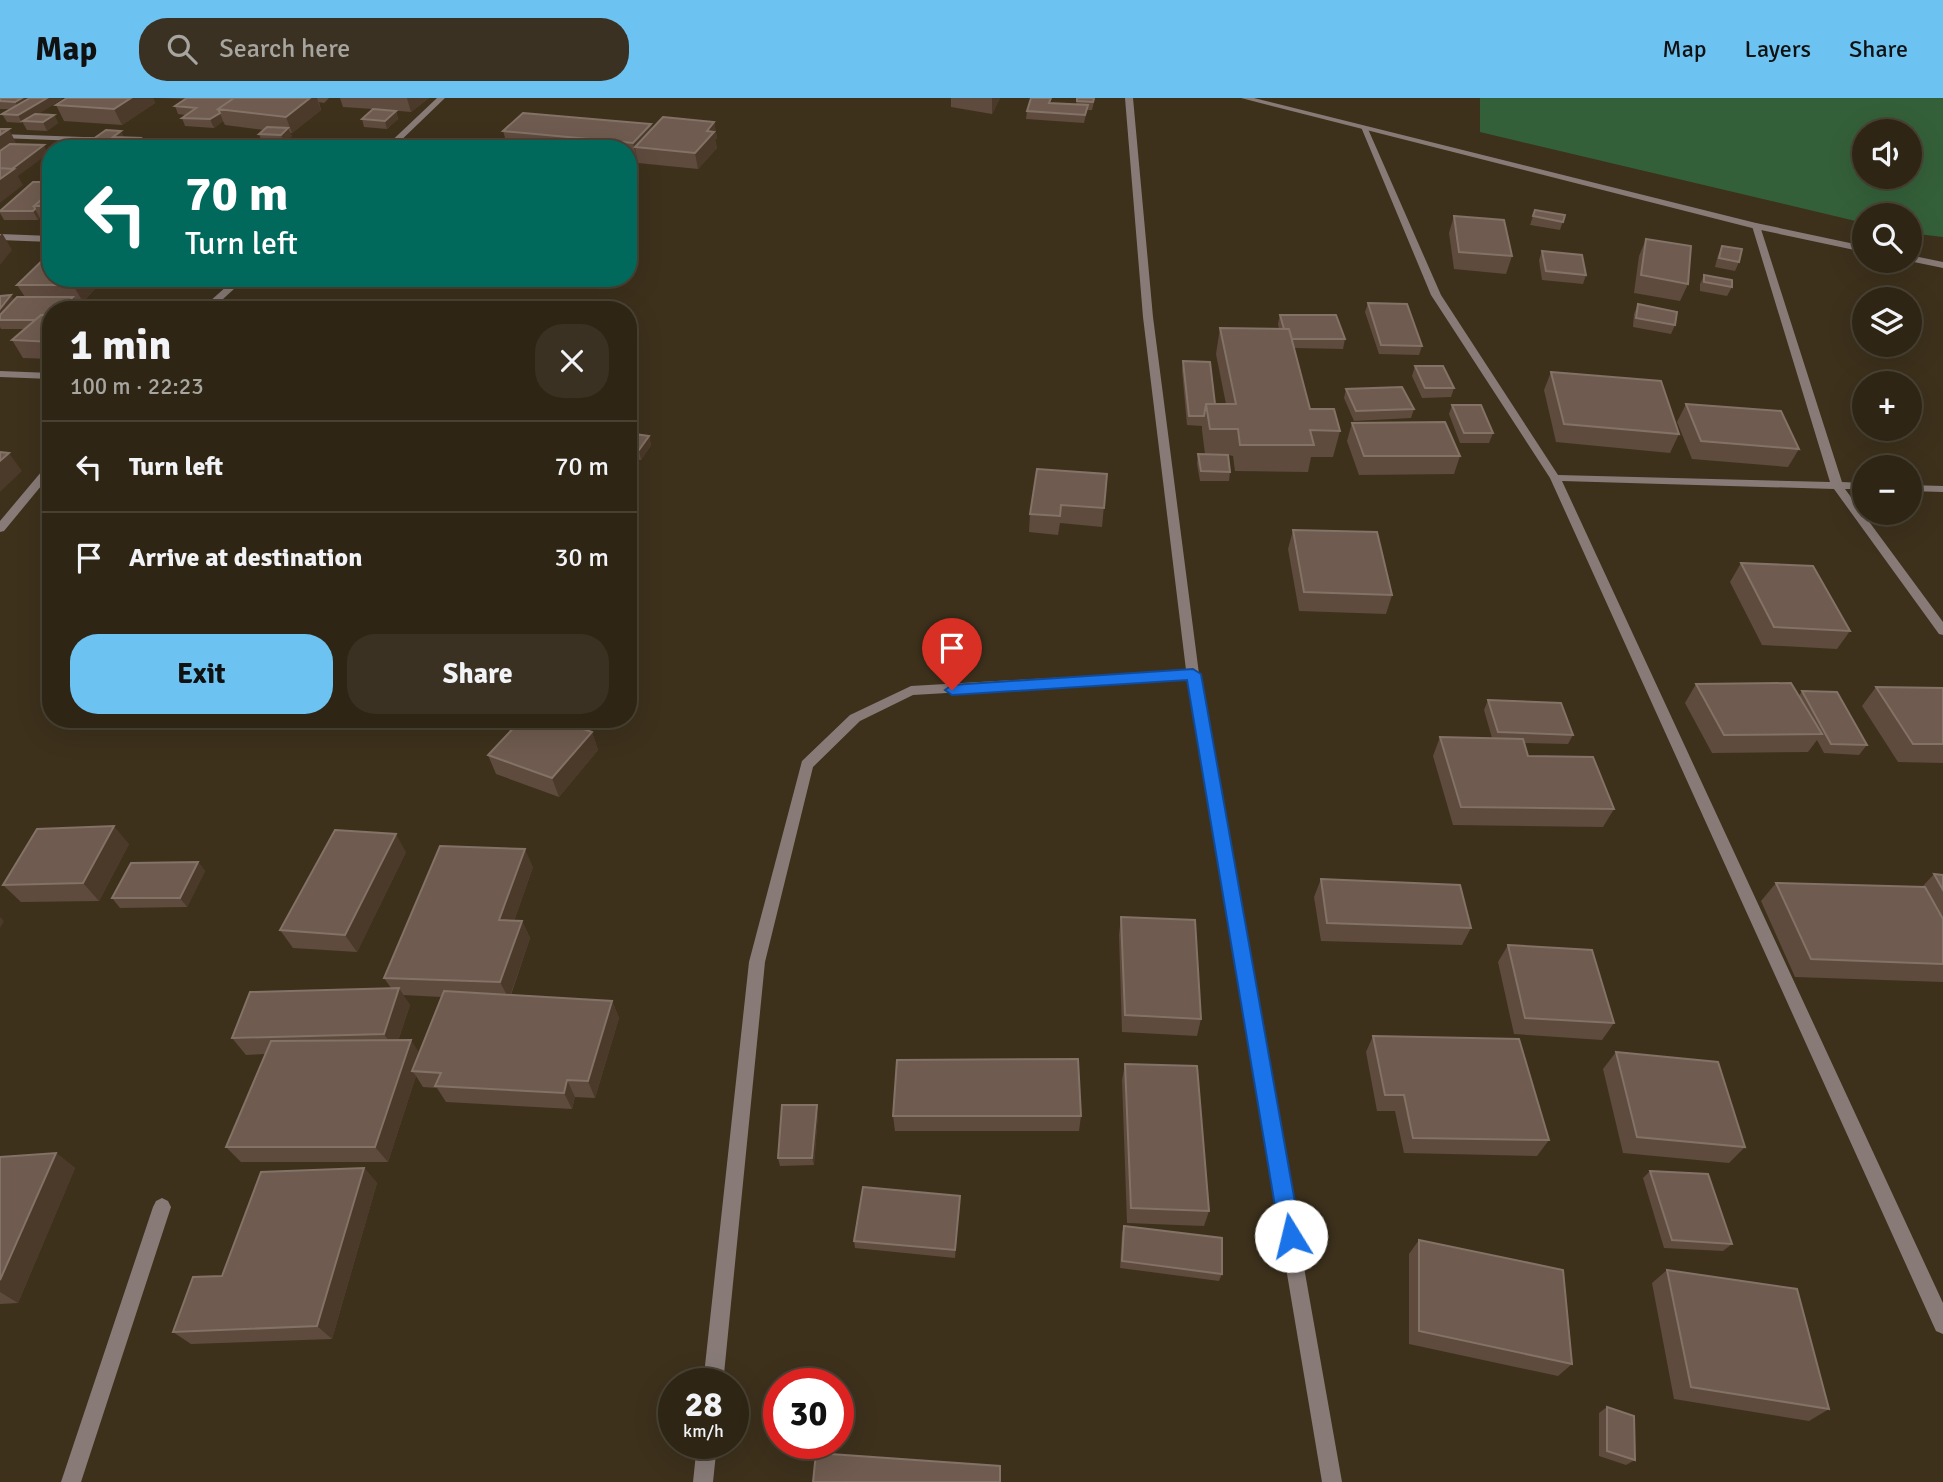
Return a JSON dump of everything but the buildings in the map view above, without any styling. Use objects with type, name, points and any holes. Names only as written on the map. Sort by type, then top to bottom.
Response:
[{"type":"street","points":[[397,140],[441,98]]},
{"type":"street","points":[[1129,98],[1148,317],[1193,674],[1332,1482]]},
{"type":"street","points":[[1245,98],[1756,226],[1852,246]]},
{"type":"street","points":[[1364,129],[1436,295],[1555,478],[1943,1324]]},
{"type":"street","points":[[0,136],[110,140]]},
{"type":"street","points":[[1756,226],[1837,485],[1943,631]]},
{"type":"street","points":[[0,237],[42,239]]},
{"type":"street","points":[[1922,260],[1943,264]]},
{"type":"street","points":[[215,301],[232,287]]},
{"type":"street","points":[[0,374],[42,376]]},
{"type":"street","points":[[0,528],[42,478]]},
{"type":"street","points":[[1555,478],[1852,486]]},
{"type":"street","points":[[1922,488],[1943,489]]},
{"type":"street","points":[[715,1368],[757,962],[807,765],[855,718],[911,691],[1193,674]]},
{"type":"street","points":[[71,1482],[162,1207]]},
{"type":"street","points":[[704,1482],[706,1459]]},
{"type":"green space","points":[[1480,98],[1943,98],[1943,237],[1922,235],[1922,203],[1852,203],[1852,220],[1480,132]]},
{"type":"route","points":[[952,690],[1193,674],[1222,827],[1291,1236]]}]
